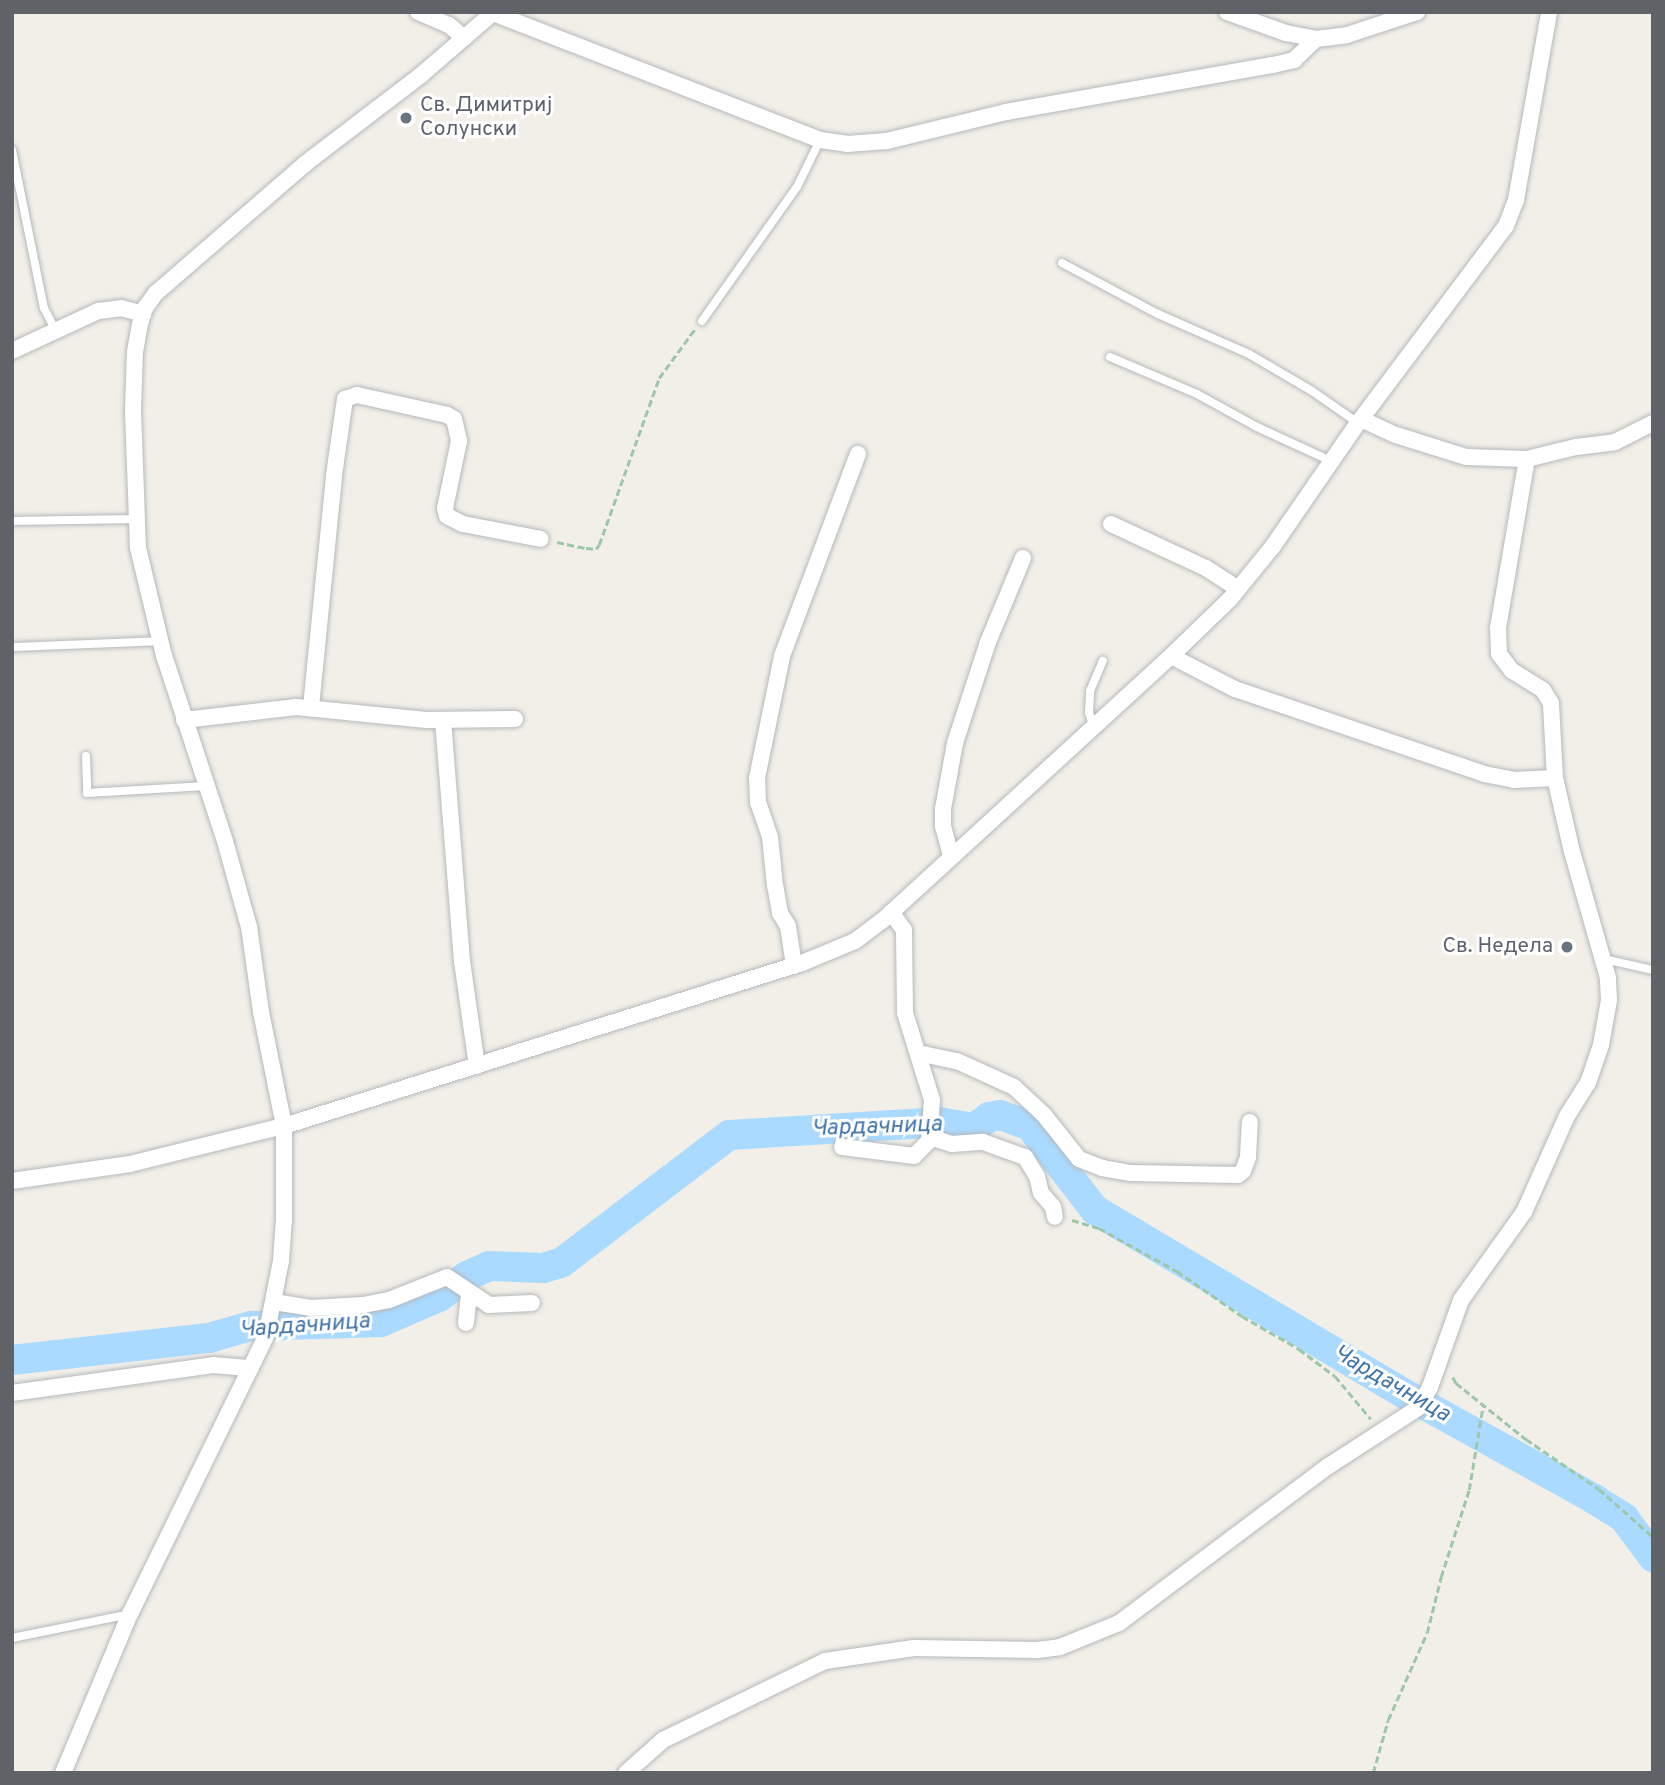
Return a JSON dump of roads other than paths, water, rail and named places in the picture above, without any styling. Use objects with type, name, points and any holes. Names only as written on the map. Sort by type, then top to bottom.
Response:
[{"type":"street","points":[[418,12],[449,25],[464,38]]},
{"type":"street","points":[[1227,12],[1286,33],[1316,39],[1347,35],[1417,12]]},
{"type":"street","points":[[12,1181],[130,1164],[284,1126],[794,966],[855,942],[1171,656],[1238,589],[1273,546],[1359,421],[1506,226],[1516,200],[1549,12]]},
{"type":"street","points":[[63,1773],[130,1614],[266,1336],[284,1222],[284,1126],[263,1024],[250,927],[160,641],[138,548],[133,411],[135,352],[143,314],[156,293],[306,163],[493,13],[820,140],[847,144],[887,141],[1006,112],[1273,65],[1294,60],[1316,39]]},
{"type":"street","points":[[12,351],[110,308],[143,314]]},
{"type":"street","points":[[311,708],[338,442],[345,399],[357,395],[447,415],[457,424],[459,441],[445,508],[447,516],[463,524],[541,539]]},
{"type":"street","points":[[1359,421],[1466,457],[1527,459],[1576,447],[1615,442],[1653,423]]},
{"type":"street","points":[[794,966],[788,926],[780,913],[770,837],[758,803],[757,778],[782,656],[858,454]]},
{"type":"street","points":[[626,1773],[663,1740],[825,1661],[927,1647],[1037,1650],[1060,1647],[1119,1623],[1380,1430],[1421,1403],[1442,1355],[1461,1300],[1497,1255],[1524,1212],[1567,1116],[1596,1066],[1609,1000],[1604,959],[1572,852],[1555,778],[1549,696],[1534,683],[1512,671],[1499,654],[1498,644],[1527,459]]},
{"type":"street","points":[[1111,524],[1206,568],[1238,589]]},
{"type":"street","points":[[951,856],[943,827],[943,809],[955,743],[988,642],[1023,558]]},
{"type":"street","points":[[1171,656],[1235,689],[1483,774],[1514,779],[1555,778]]},
{"type":"street","points":[[184,720],[311,708],[443,720],[515,719]]},
{"type":"street","points":[[443,720],[462,961],[477,1066]]},
{"type":"street","points":[[842,1147],[914,1156],[926,1147],[931,1128],[932,1100],[905,1013],[904,930],[891,912]]},
{"type":"street","points":[[918,1053],[957,1061],[1014,1087],[1044,1115],[1079,1159],[1102,1168],[1131,1173],[1238,1175],[1243,1171],[1248,1157],[1250,1122]]},
{"type":"street","points":[[931,1128],[952,1144],[983,1142],[1025,1157],[1037,1176],[1041,1193],[1053,1207],[1055,1217]]},
{"type":"street","points":[[272,1310],[363,1305],[389,1300],[441,1278],[489,1305],[532,1304]]},
{"type":"street","points":[[461,1287],[466,1324]]},
{"type":"street","points":[[12,1393],[213,1365],[251,1368]]},
{"type":"lane","points":[[702,321],[797,187],[820,140]]},
{"type":"lane","points":[[12,150],[44,309],[55,330]]},
{"type":"lane","points":[[1062,263],[1158,314],[1249,354],[1359,421]]},
{"type":"lane","points":[[1110,357],[1197,394],[1257,427],[1331,461]]},
{"type":"lane","points":[[12,521],[135,519]]},
{"type":"lane","points":[[12,647],[160,641]]},
{"type":"lane","points":[[1093,725],[1089,713],[1090,691],[1103,661]]},
{"type":"lane","points":[[86,756],[88,793],[206,786]]},
{"type":"lane","points":[[1604,959],[1653,970]]},
{"type":"lane","points":[[12,1638],[130,1614]]},
{"type":"waterway","name":"Чардачница","points":[[12,1360],[209,1338],[251,1326],[381,1322],[439,1297],[467,1276],[489,1266],[543,1268],[561,1263],[729,1135],[939,1122],[974,1128],[989,1117],[1000,1115],[1030,1126],[1095,1210],[1403,1393],[1594,1499],[1624,1518],[1653,1557]]},
{"type":"place","name":"Св. Димитриј Солунски","points":[[406,118]]},
{"type":"place","name":"Св. Недела","points":[[1567,947]]}]
